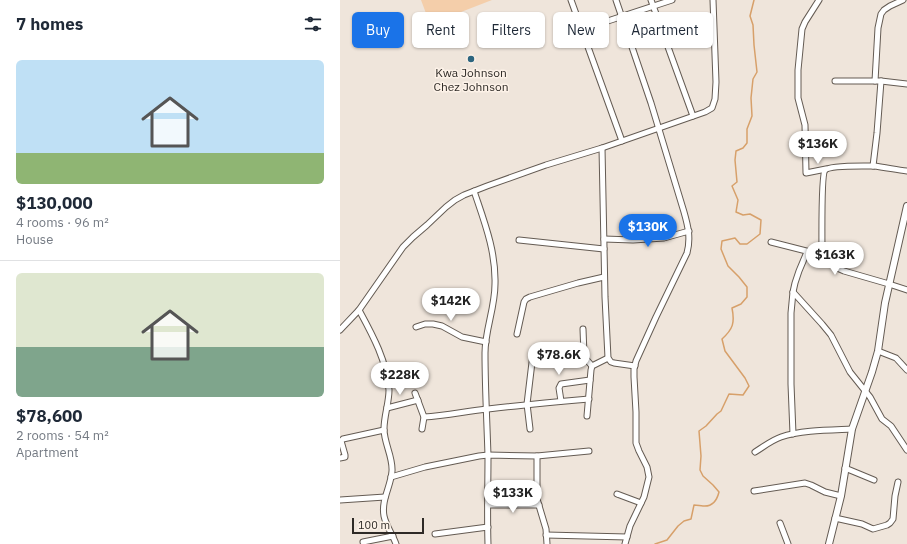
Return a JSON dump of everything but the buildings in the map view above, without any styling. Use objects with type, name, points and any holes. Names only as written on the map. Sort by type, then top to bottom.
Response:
[{"type":"street","points":[[571,0],[576,12]]},
{"type":"street","points":[[616,0],[620,12]]},
{"type":"street","points":[[651,0],[693,116]]},
{"type":"street","points":[[637,12],[672,0]]},
{"type":"street","points":[[340,330],[359,310],[403,247],[446,207],[464,195],[474,190],[546,165],[602,148],[705,112],[712,108],[715,99],[716,82],[713,0]]},
{"type":"street","points":[[819,0],[802,29],[798,70],[798,98],[805,125],[806,173],[840,166],[873,166],[907,171]]},
{"type":"street","points":[[875,81],[878,28],[881,14],[890,6],[903,0]]},
{"type":"street","points":[[589,48],[622,141]]},
{"type":"street","points":[[625,544],[631,523],[645,494],[649,477],[647,467],[636,443],[634,377],[636,361],[687,253],[690,236],[652,103],[633,48]]},
{"type":"street","points":[[835,81],[881,81],[907,84]]},
{"type":"street","points":[[873,166],[881,81]]},
{"type":"street","points":[[602,148],[604,277],[608,358],[614,363],[635,366]]},
{"type":"street","points":[[822,256],[823,189],[824,173],[826,169]]},
{"type":"street","points":[[474,190],[488,232],[495,267],[493,306],[485,351],[488,455],[488,544]]},
{"type":"street","points":[[829,544],[841,496],[852,429],[866,392],[878,351],[885,303],[905,228],[907,206]]},
{"type":"street","points":[[604,239],[633,240],[664,238],[689,231]]},
{"type":"street","points":[[519,240],[604,250]]},
{"type":"street","points":[[770,242],[822,256],[835,267],[844,271],[907,290]]},
{"type":"street","points":[[794,434],[791,384],[790,313],[793,292],[799,271],[807,252]]},
{"type":"street","points":[[517,334],[526,299],[571,285],[604,277]]},
{"type":"street","points":[[793,292],[831,335],[850,372],[866,392],[882,419],[891,426],[907,450]]},
{"type":"street","points":[[359,310],[384,364],[387,377],[389,390],[384,430],[392,470],[383,511],[386,522],[396,544]]},
{"type":"street","points":[[416,327],[426,324],[442,326],[462,337],[486,342]]},
{"type":"street","points":[[583,329],[584,356],[592,366],[587,416]]},
{"type":"street","points":[[878,351],[896,358],[907,370]]},
{"type":"street","points":[[530,429],[527,404],[533,354]]},
{"type":"street","points":[[592,366],[608,358]]},
{"type":"street","points":[[561,401],[559,388],[561,384],[590,380]]},
{"type":"street","points":[[415,393],[424,417],[422,429]]},
{"type":"street","points":[[424,417],[442,416],[527,404],[589,399]]},
{"type":"street","points":[[387,408],[418,400]]},
{"type":"street","points":[[755,452],[776,439],[794,434],[852,429]]},
{"type":"street","points":[[340,458],[345,455],[342,441],[343,439],[384,430]]},
{"type":"street","points":[[391,477],[455,460],[488,455],[537,456],[589,451]]},
{"type":"street","points":[[537,456],[537,498],[546,529],[547,544]]},
{"type":"street","points":[[845,468],[874,480]]},
{"type":"street","points":[[835,518],[862,524],[873,529],[887,526],[892,519],[898,482]]},
{"type":"street","points":[[754,491],[805,483],[824,492],[841,496]]},
{"type":"street","points":[[617,494],[641,503]]},
{"type":"street","points":[[340,500],[385,497]]},
{"type":"street","points":[[488,506],[539,505]]},
{"type":"street","points":[[780,522],[788,544]]},
{"type":"street","points":[[435,534],[488,527]]},
{"type":"street","points":[[546,535],[627,537]]},
{"type":"street","points":[[363,542],[392,536]]},
{"type":"shaded area","points":[[421,0],[492,0],[461,12],[426,12]]},
{"type":"waterway","points":[[655,544],[667,540],[678,526],[684,521],[691,519],[694,505],[706,506],[712,504],[716,500],[719,492],[703,476],[700,470],[701,456],[699,431],[721,411],[729,394],[743,395],[749,386],[745,378],[725,351],[722,339],[731,329],[733,322],[732,308],[741,304],[747,297],[747,287],[728,266],[721,249],[722,241],[735,238],[740,244],[747,244],[760,234],[761,220],[750,214],[743,215],[736,212],[738,200],[732,186],[737,182],[735,160],[736,151],[743,148],[747,143],[747,129],[752,116],[751,98],[753,79],[757,72],[753,25],[750,16],[754,0]]},
{"type":"place","name":"Kwa Johnson Chez Johnson","points":[[471,59]]}]
